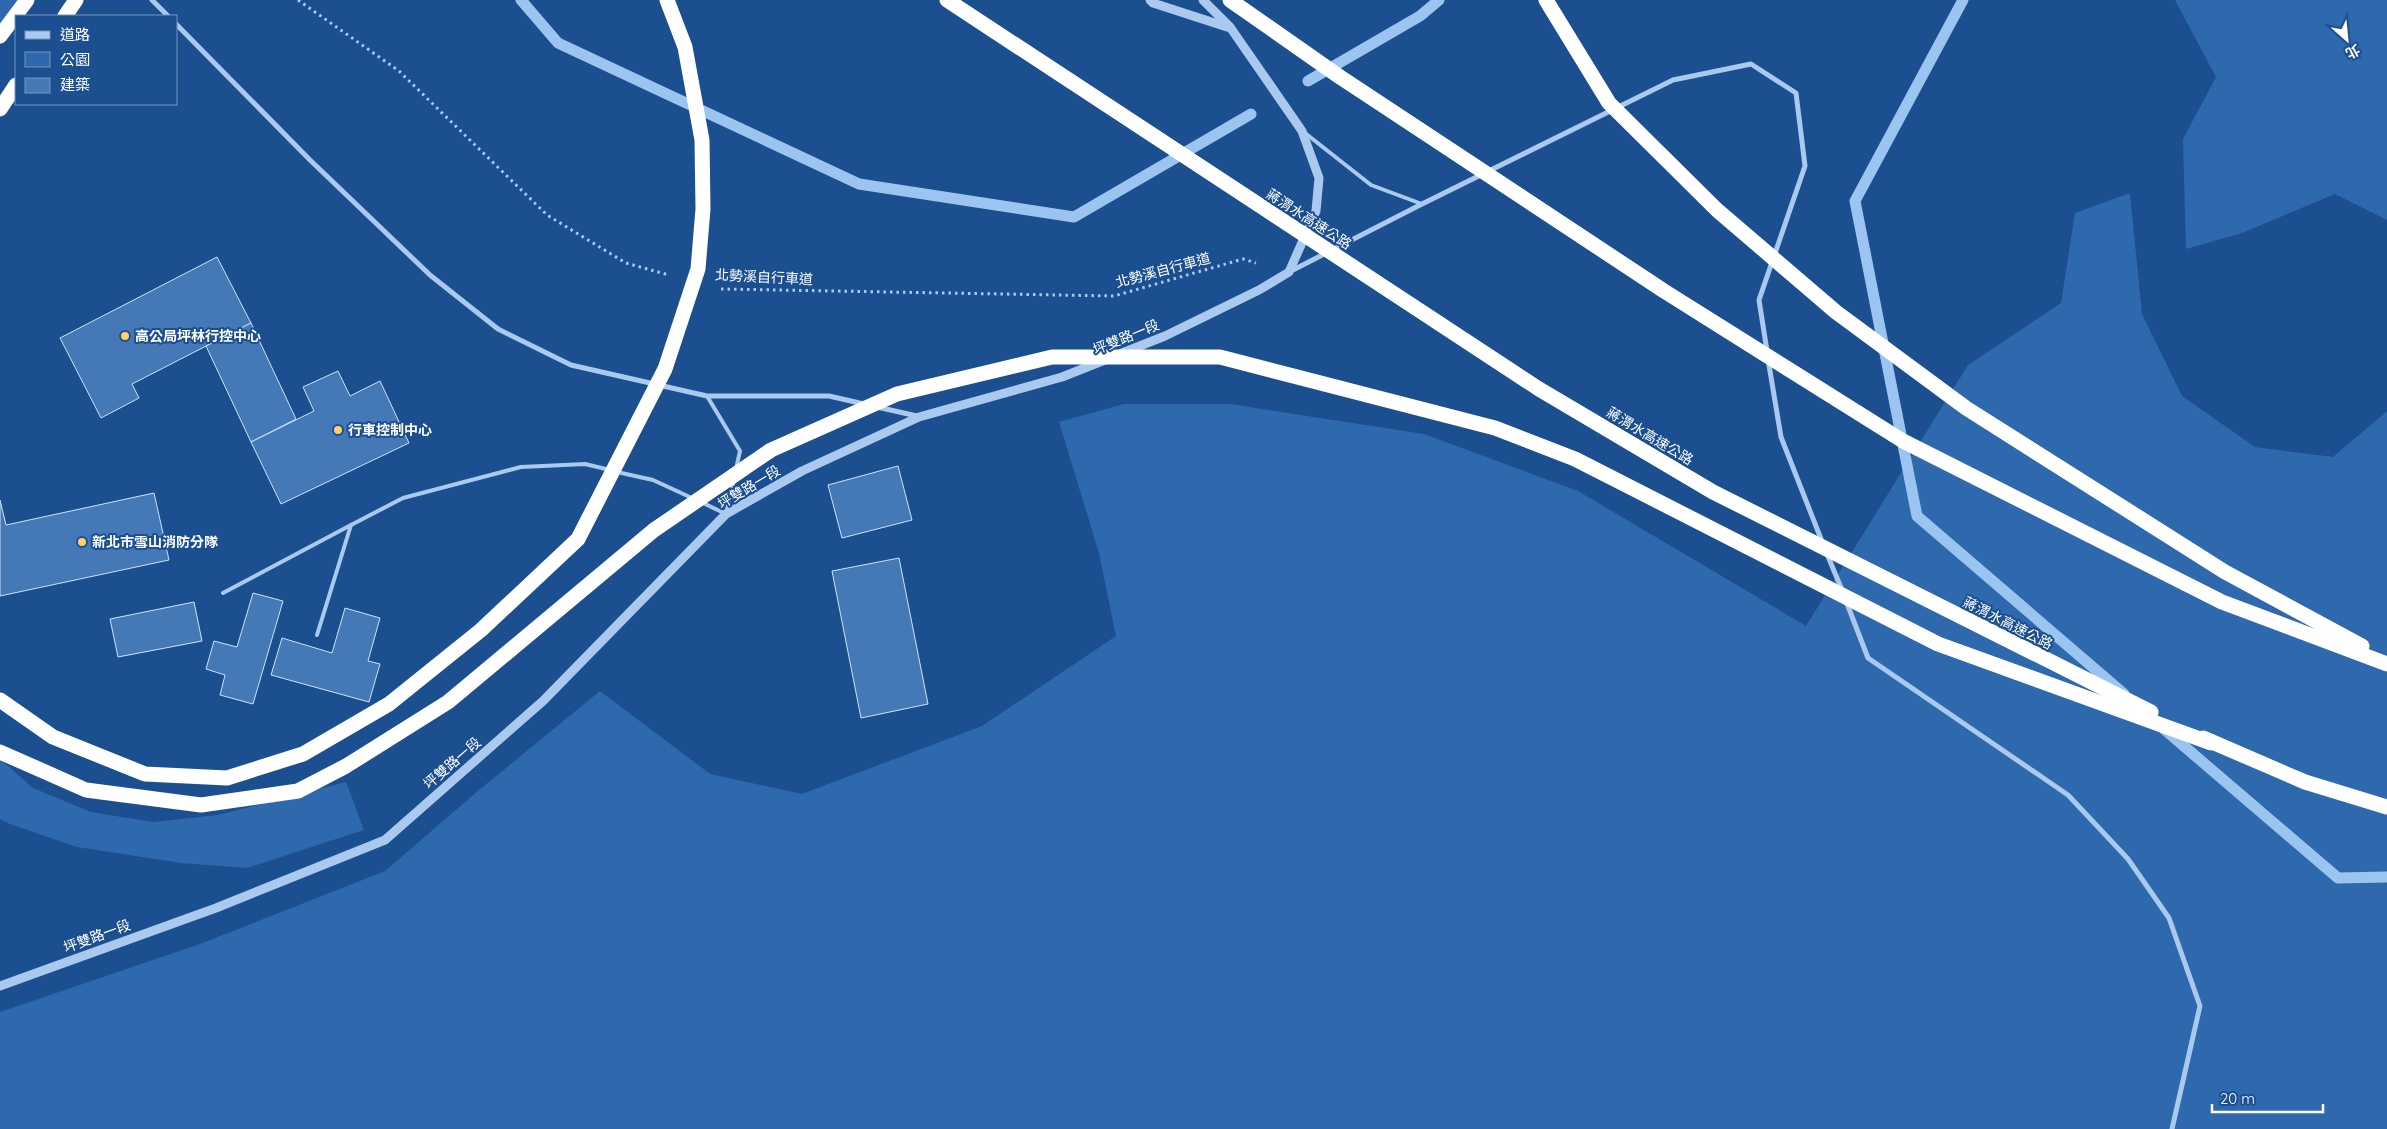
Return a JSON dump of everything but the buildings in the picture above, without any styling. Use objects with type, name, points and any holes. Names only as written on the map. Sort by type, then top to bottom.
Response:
[{"type":"highway","points":[[16,15],[27,0]]},
{"type":"highway","points":[[66,15],[76,0]]},
{"type":"highway","points":[[0,700],[53,737],[145,774],[227,778],[303,754],[389,704],[481,630],[578,539],[665,369],[698,269],[703,209],[702,140],[685,47],[667,0]]},
{"type":"highway","name":"蔣渭水高速公路","points":[[947,0],[1539,389],[1713,492],[2211,742],[2305,782],[2387,807]]},
{"type":"highway","points":[[1230,0],[1340,77],[1647,280],[1904,441],[2222,602],[2387,664]]},
{"type":"highway","points":[[1546,0],[1609,103],[1717,210],[1836,312],[1966,408],[2224,572],[2387,660]]},
{"type":"highway","points":[[0,36],[15,16]]},
{"type":"highway","points":[[0,109],[15,87]]},
{"type":"highway","points":[[0,752],[86,790],[192,804],[201,805],[298,791],[346,766],[448,702],[654,530],[771,450],[897,394],[1052,357],[1220,357],[1495,428],[1575,460],[1938,644],[2211,742]]},
{"type":"street","points":[[152,0],[167,15]]},
{"type":"street","points":[[1150,0],[1153,3],[1230,27]]},
{"type":"street","points":[[1203,0],[1230,27],[1302,131],[1319,178],[1316,211],[1289,272]]},
{"type":"street","points":[[178,26],[310,160],[430,274],[498,328],[570,365],[707,396],[829,396],[920,417]]},
{"type":"street","points":[[1289,272],[1673,80],[1750,64],[1796,93],[1805,166],[1758,300],[1781,437],[1868,658],[2068,796],[2128,860],[2169,918],[2200,1006],[2172,1129]]},
{"type":"street","name":"坪雙路一段","points":[[0,986],[216,908],[385,840],[543,701],[726,514],[802,471],[920,417],[996,397],[1070,374],[1165,336],[1259,290],[1289,272]]},
{"type":"lane","points":[[1302,131],[1371,185],[1422,204]]},
{"type":"lane","points":[[223,593],[403,498],[521,467],[585,464],[654,480],[726,514],[740,451],[707,396]]},
{"type":"lane","points":[[317,636],[351,525]]},
{"type":"path","points":[[298,0],[399,71],[547,215],[626,263],[673,276]]},
{"type":"path","name":"北勢溪自行車道","points":[[720,289],[1114,296],[1244,259],[1289,272]]},
{"type":"green space","points":[[0,0],[22,0],[0,31]]},
{"type":"green space","points":[[2175,0],[2387,0],[2387,220],[2335,194],[2242,233],[2186,249],[2183,139],[2216,77]]},
{"type":"green space","points":[[2130,193],[2142,314],[2182,396],[2255,447],[2333,457],[2387,411],[2387,1129],[0,1129],[0,1012],[200,944],[385,871],[479,790],[600,691],[710,774],[802,794],[982,726],[1116,636],[1099,553],[1059,422],[1124,404],[1230,404],[1424,434],[1578,491],[1806,626],[1968,365],[2061,303],[2075,213]]},
{"type":"green space","points":[[0,759],[33,788],[91,812],[153,822],[218,815],[346,782],[364,830],[247,868],[181,863],[77,847],[0,819]]},
{"type":"waterway","points":[[521,0],[558,43],[859,184],[1074,217],[1251,114]]},
{"type":"waterway","points":[[1308,81],[1420,16],[1439,0]]},
{"type":"waterway","points":[[1963,0],[1855,201],[1917,516],[2124,694]]},
{"type":"waterway","points":[[2164,729],[2338,878],[2387,877]]},
{"type":"place","name":"高公局坪林行控中心","points":[[125,336]]},
{"type":"place","name":"行車控制中心","points":[[338,430]]},
{"type":"place","name":"新北市雪山消防分隊","points":[[82,542]]}]
